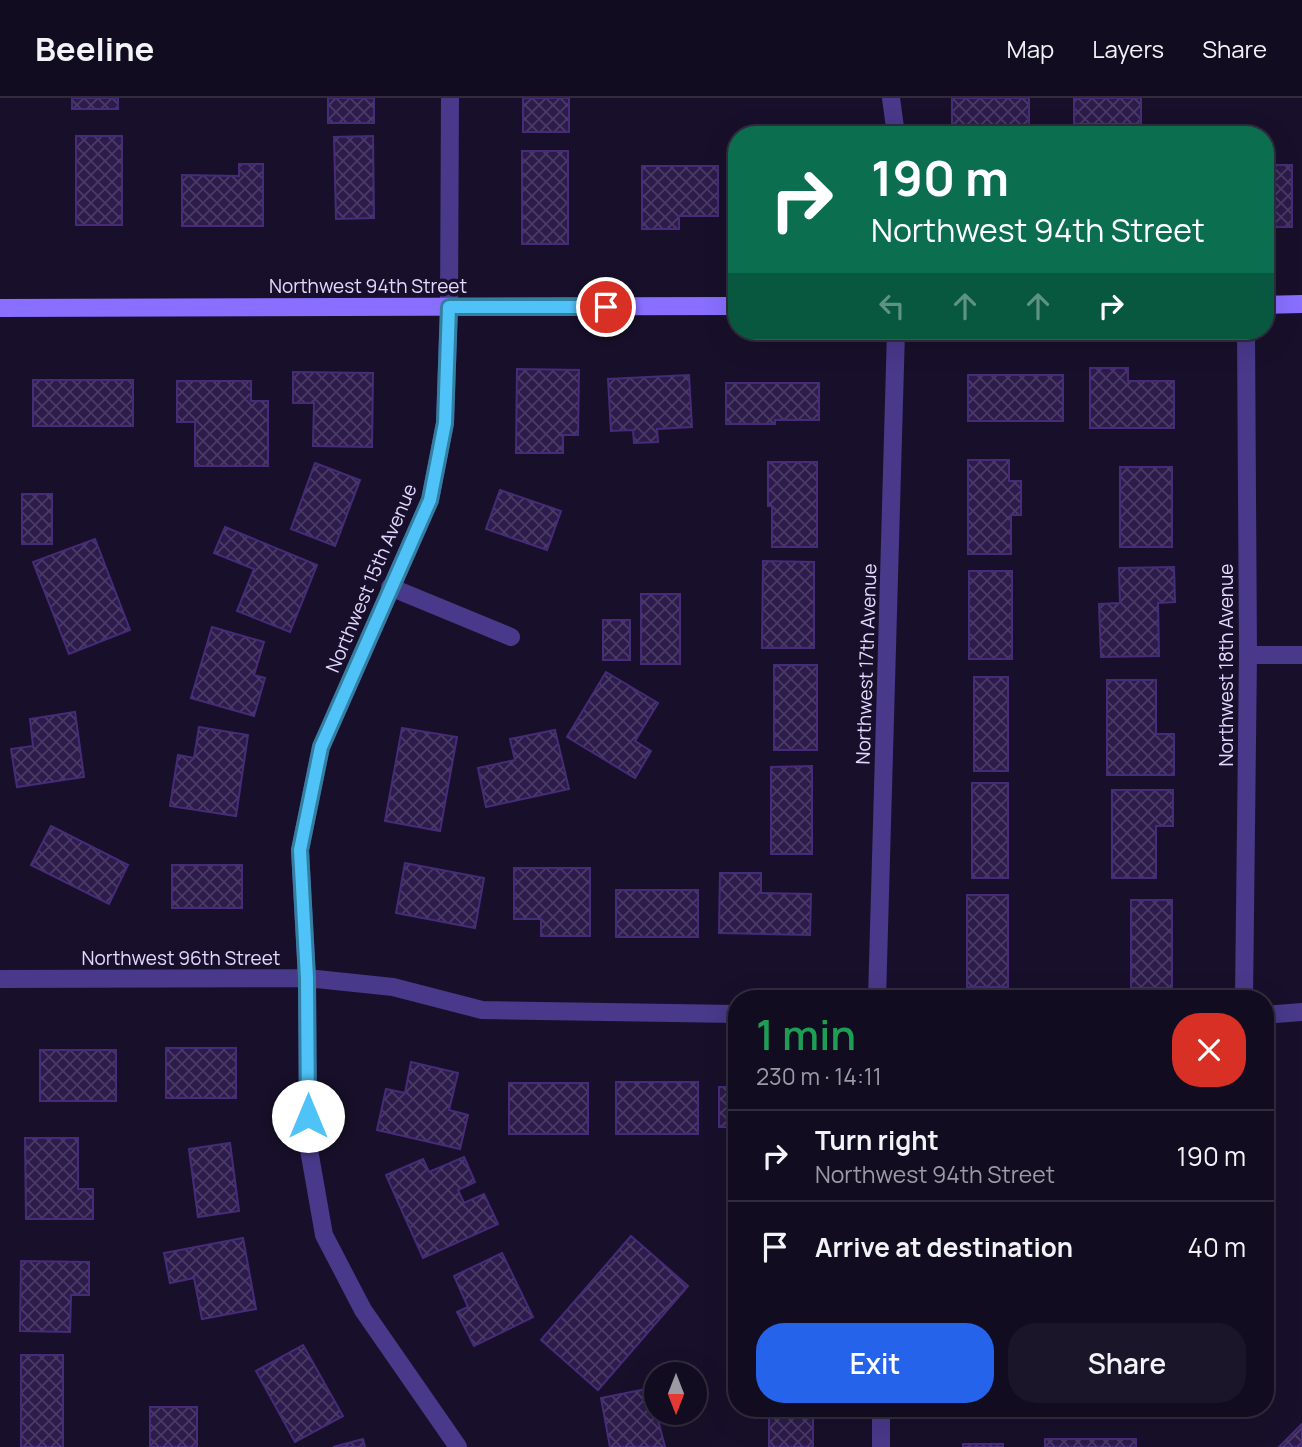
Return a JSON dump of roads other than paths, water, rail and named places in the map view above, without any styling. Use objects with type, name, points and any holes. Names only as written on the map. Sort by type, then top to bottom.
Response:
[{"type":"street","name":"Northwest 15th Avenue","points":[[450,98],[449,307],[445,423],[430,500],[321,747],[300,850],[307,978],[308,1144],[324,1235],[363,1310],[458,1447]]},
{"type":"street","points":[[891,98],[895,126]]},
{"type":"street","points":[[1274,305],[1302,304]]},
{"type":"street","name":"Northwest 94th Street","points":[[0,307],[728,306]]},
{"type":"street","name":"Northwest 17th Avenue","points":[[877,990],[896,340]]},
{"type":"street","name":"Northwest 18th Avenue","points":[[1244,990],[1248,655],[1246,340]]},
{"type":"street","points":[[390,587],[510,637]]},
{"type":"street","points":[[1248,655],[1302,655]]},
{"type":"street","name":"Northwest 96th Street","points":[[0,979],[307,978],[393,987],[482,1010],[728,1014]]},
{"type":"street","points":[[1274,1014],[1302,1013]]},
{"type":"street","points":[[881,1417],[881,1447]]}]
